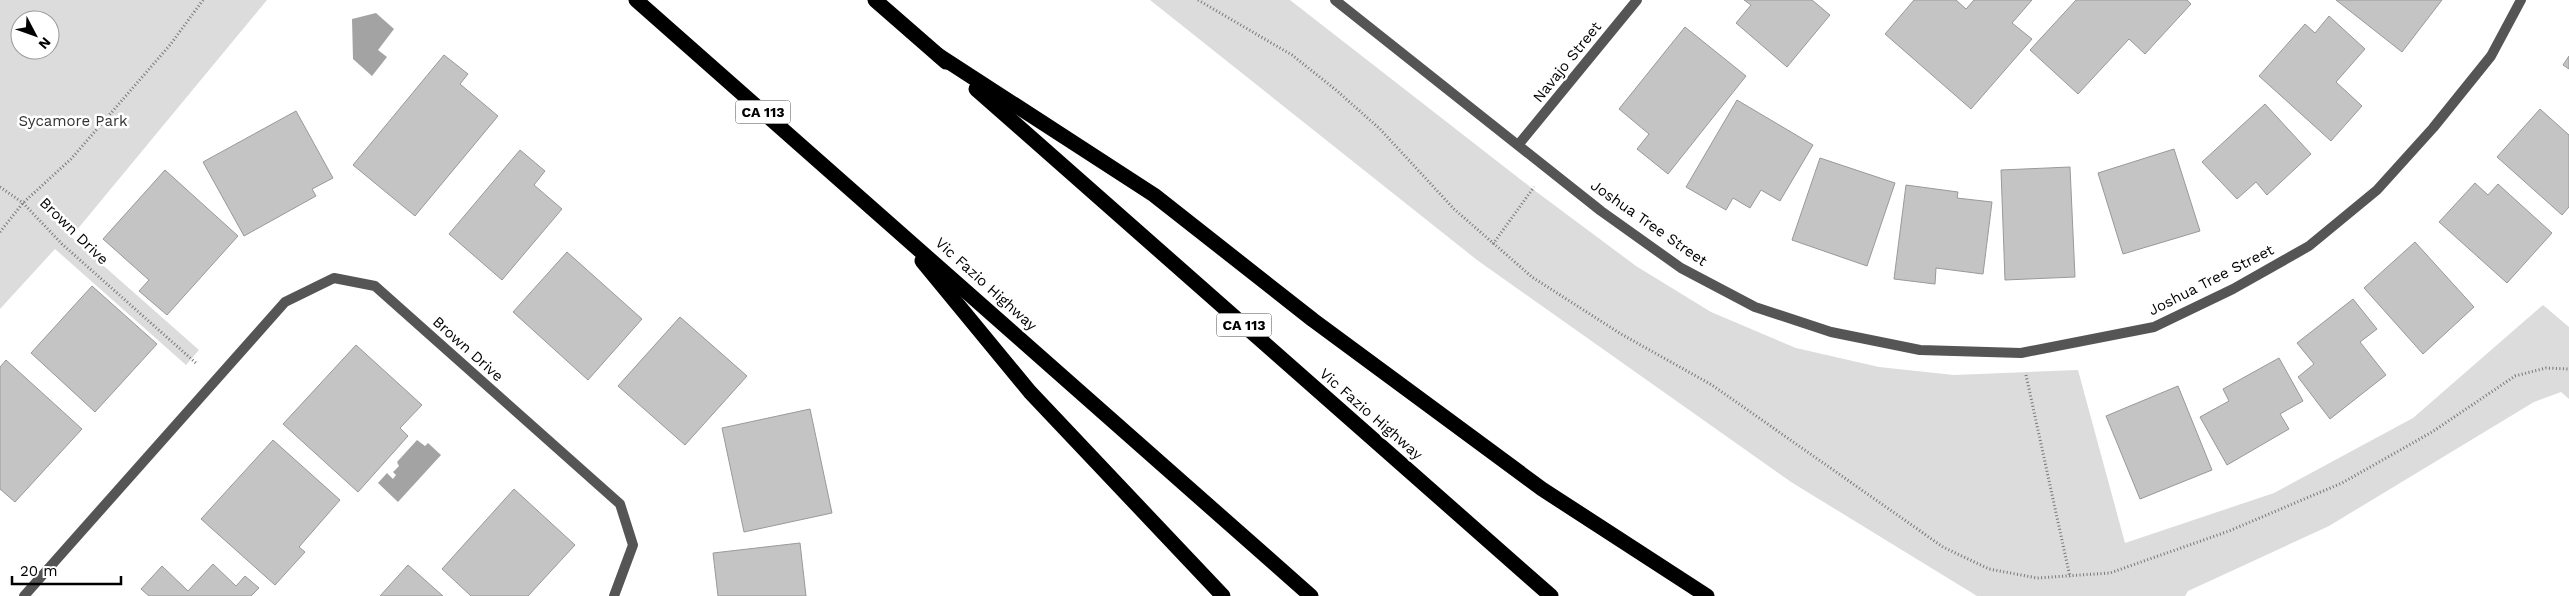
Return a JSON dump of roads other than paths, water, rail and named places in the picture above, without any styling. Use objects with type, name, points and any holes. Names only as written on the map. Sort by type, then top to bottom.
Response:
[{"type":"highway","name":"Vic Fazio Highway","points":[[636,0],[1311,596]]},
{"type":"highway","name":"Vic Fazio Highway","points":[[875,0],[1551,596]]},
{"type":"highway","points":[[938,55],[1154,194],[1313,320],[1542,489],[1707,596]]},
{"type":"highway","points":[[891,224],[1030,392],[1223,596]]},
{"type":"street","name":"Joshua Tree Street","points":[[1335,0],[1601,210],[1681,268],[1755,306],[1832,332],[1920,350],[2022,352],[2154,327],[2233,289],[2309,246],[2377,190],[2432,128],[2492,56],[2521,0]]},
{"type":"street","name":"Navajo Street","points":[[1519,144],[1638,0]]},
{"type":"street","name":"Brown Drive","points":[[24,596],[285,302],[334,278],[375,286],[620,504],[633,545],[614,596]]},
{"type":"park label","name":"Sycamore Park","points":[[73,121]]}]
